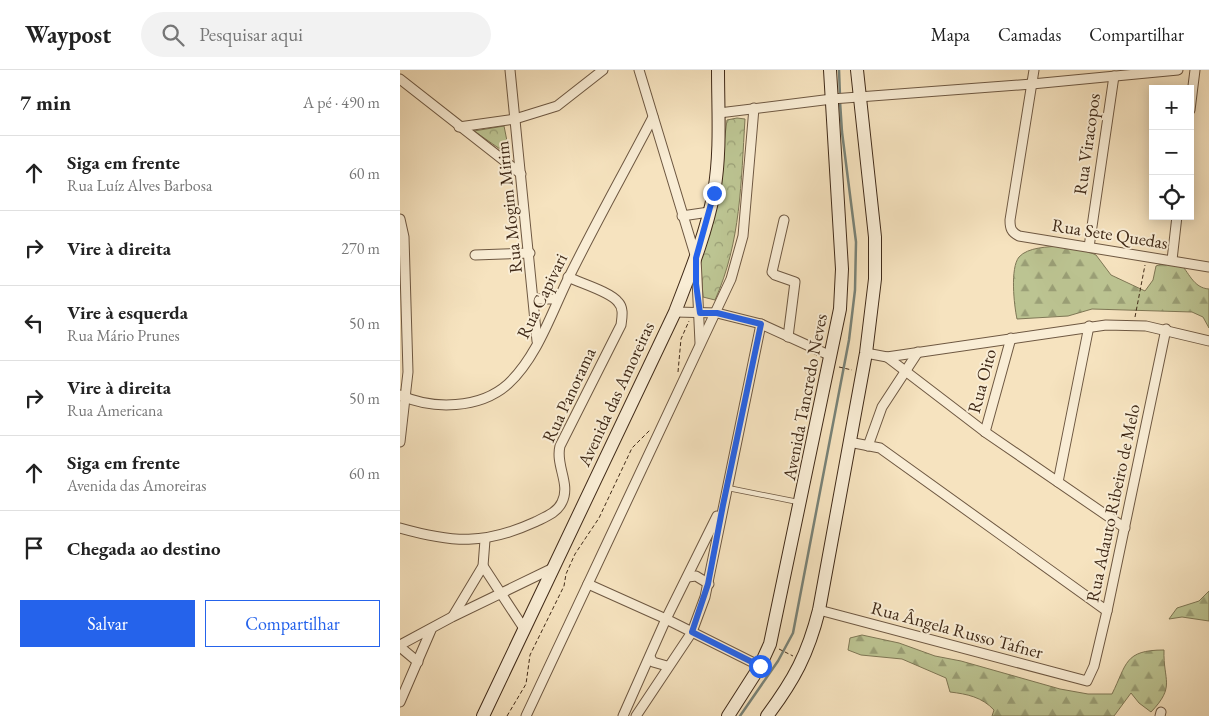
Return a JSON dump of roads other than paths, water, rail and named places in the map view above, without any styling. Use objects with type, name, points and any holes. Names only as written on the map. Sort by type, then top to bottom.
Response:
[{"type":"main road","name":"Avenida das Amoreiras","points":[[483,716],[551,569],[675,312],[696,258],[709,212],[717,170],[718,70]]},
{"type":"main road","name":"Avenida Tancredo Neves","points":[[728,716],[760,666],[774,627],[833,361],[842,283],[834,98],[830,70]]},
{"type":"main road","points":[[767,716],[787,689],[811,643],[819,610],[866,353],[875,279],[875,244],[855,97],[857,70]]},
{"type":"street","name":"Rua Mogim Mirim","points":[[510,70],[535,298],[537,341]]},
{"type":"street","points":[[459,127],[515,119],[557,106],[603,70]]},
{"type":"street","points":[[639,70],[696,258],[700,345]]},
{"type":"street","points":[[1032,84],[1034,70]]},
{"type":"street","points":[[719,113],[834,98],[1032,84],[1178,70]]},
{"type":"street","points":[[1193,85],[1195,70]]},
{"type":"street","name":"Rua Viracopos","points":[[1089,247],[1114,76]]},
{"type":"street","points":[[400,79],[521,174]]},
{"type":"street","name":"Rua Sete Quedas","points":[[1032,84],[1010,228],[1019,236],[1209,267]]},
{"type":"street","points":[[526,716],[700,345],[717,313],[731,279],[743,236],[754,108]]},
{"type":"street","name":"Rua Capivari","points":[[403,396],[456,406],[484,399],[507,385],[526,365],[568,277],[653,117]]},
{"type":"street","points":[[682,216],[709,212]]},
{"type":"street","points":[[400,219],[404,238],[408,316],[400,442]]},
{"type":"street","points":[[784,220],[772,272],[775,275],[795,282],[788,337]]},
{"type":"street","points":[[1172,260],[1177,220]]},
{"type":"street","points":[[475,255],[530,253]]},
{"type":"street","name":"Rua Panorama","points":[[485,540],[508,534],[553,513],[562,503],[565,493],[559,462],[560,446],[621,325],[622,313],[619,302],[568,277]]},
{"type":"street","points":[[535,298],[558,299]]},
{"type":"street","points":[[675,312],[717,313],[761,324],[833,361]]},
{"type":"street","points":[[636,716],[667,666],[692,632],[708,584],[726,487],[761,324]]},
{"type":"street","points":[[866,353],[887,357],[1089,326],[1128,325],[1166,330],[1209,340]]},
{"type":"street","points":[[1058,482],[1089,326]]},
{"type":"street","name":"Rua Adauto Ribeiro de Melo","points":[[1087,681],[1094,666],[1107,611],[1166,330]]},
{"type":"street","name":"Rua Oito","points":[[985,432],[1011,338]]},
{"type":"street","points":[[868,446],[882,407],[918,352]]},
{"type":"street","points":[[887,357],[985,432],[1125,528]]},
{"type":"street","points":[[849,442],[880,448],[1107,611]]},
{"type":"street","points":[[623,716],[666,619],[723,505]]},
{"type":"street","points":[[400,528],[444,538],[485,540],[483,566],[452,617]]},
{"type":"street","points":[[483,566],[524,627]]},
{"type":"street","points":[[418,662],[400,646],[452,617],[551,569]]},
{"type":"street","points":[[688,577],[696,576],[708,584]]},
{"type":"street","points":[[588,584],[666,619],[760,666]]},
{"type":"street","name":"Rua Ângela Russo Tafner","points":[[819,610],[1087,681]]},
{"type":"street","points":[[400,702],[431,630]]},
{"type":"street","points":[[650,657],[653,662],[667,666]]},
{"type":"lane","points":[[726,487],[801,503]]},
{"type":"waterway","points":[[839,70],[840,96]]},
{"type":"waterway","points":[[740,716],[778,661],[793,633],[849,340],[855,290],[856,242],[842,132],[840,101]]}]
